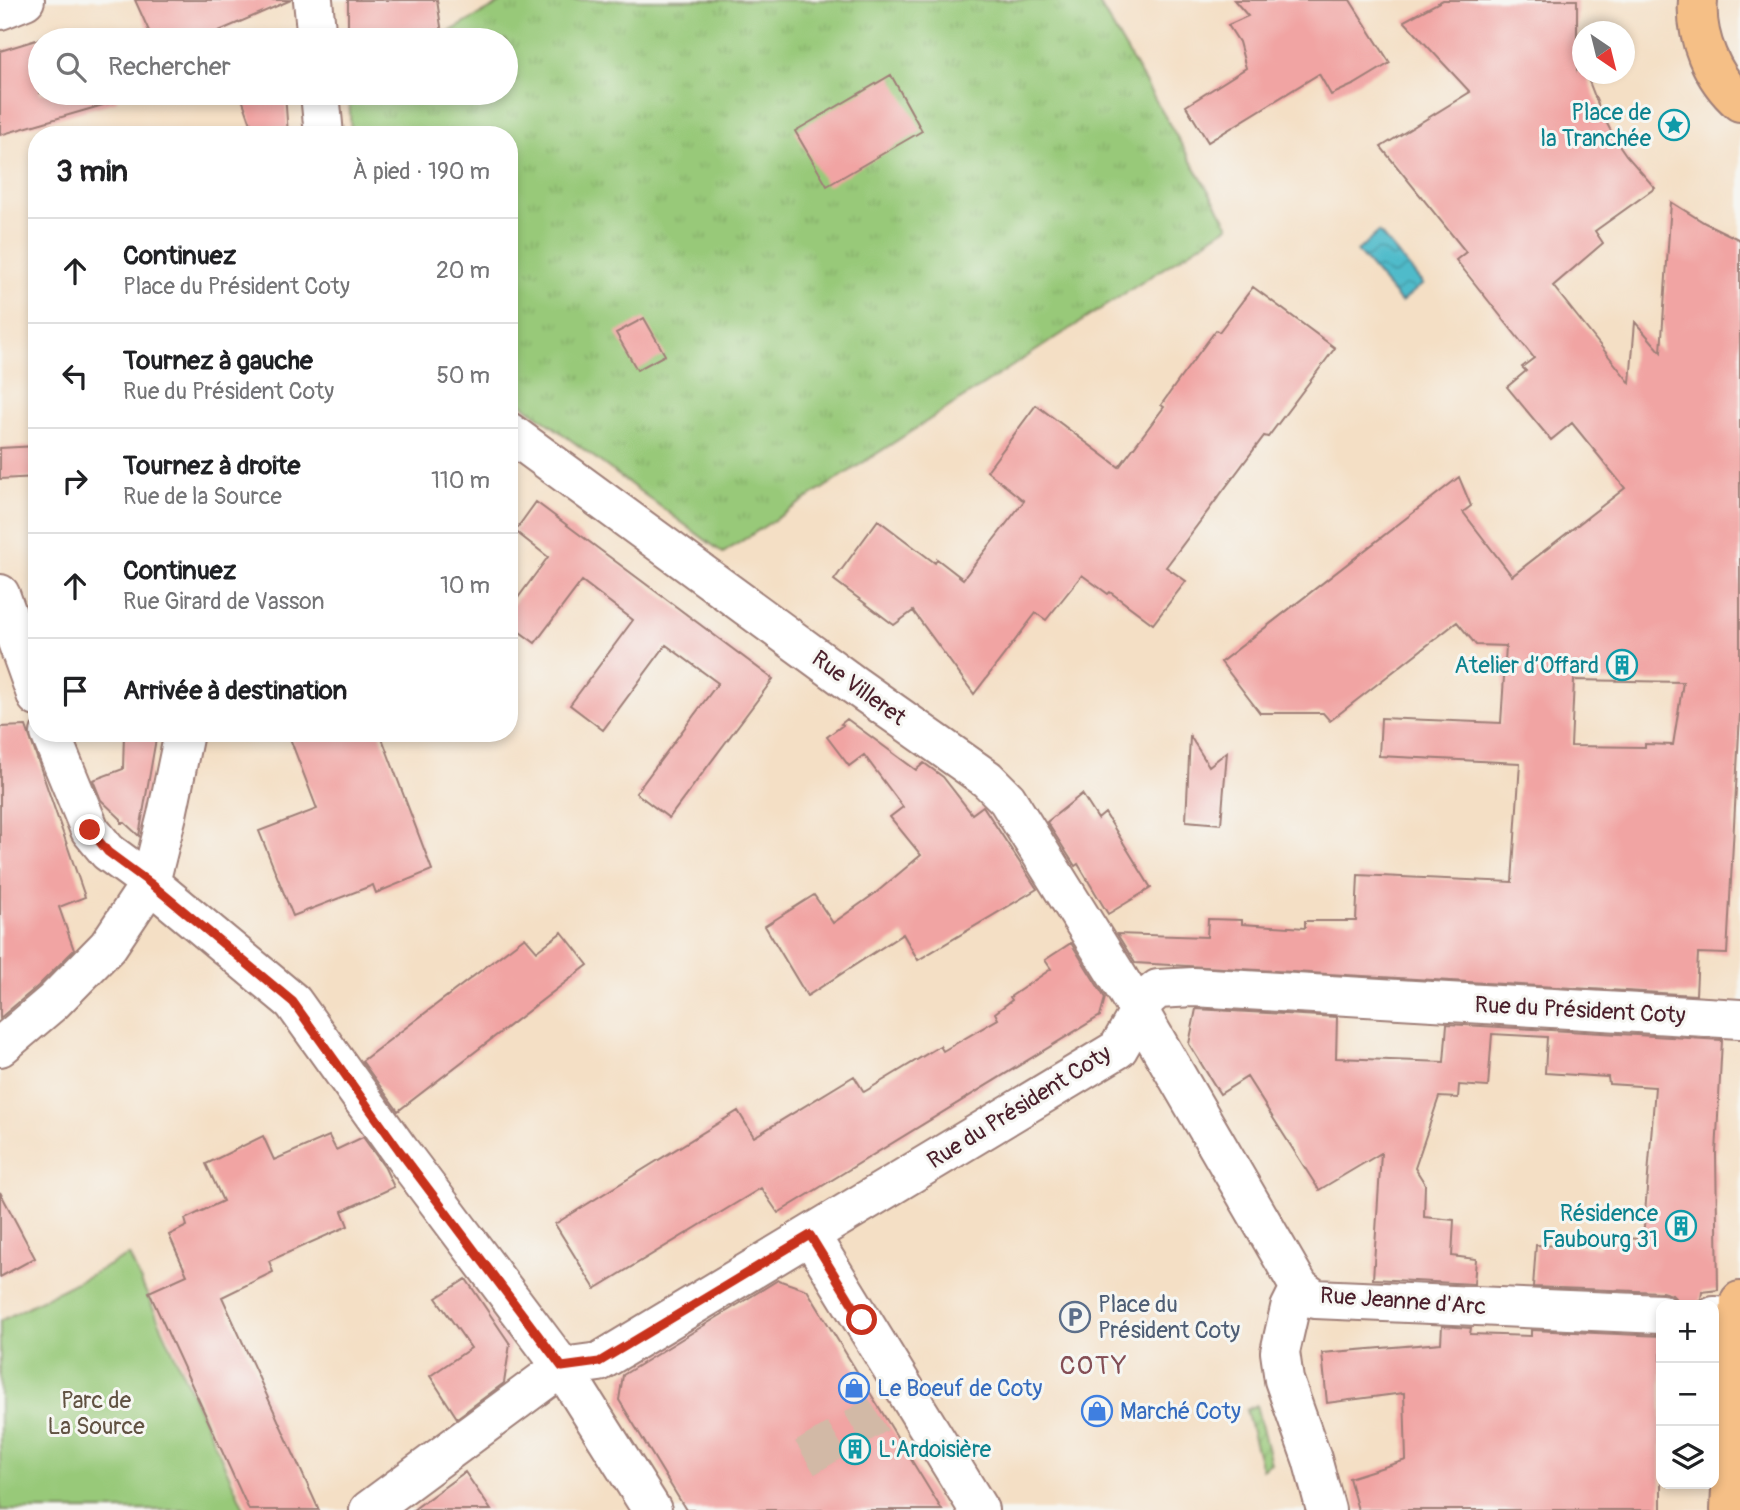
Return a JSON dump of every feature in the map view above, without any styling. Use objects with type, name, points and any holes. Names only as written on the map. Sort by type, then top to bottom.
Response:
[{"type":"main road","points":[[1698,0],[1700,34],[1707,57],[1719,79],[1740,102]]},
{"type":"main road","points":[[1730,1510],[1740,1301]]},
{"type":"street","points":[[0,10],[25,0]]},
{"type":"street","points":[[313,0],[316,28]]},
{"type":"street","points":[[321,105],[323,126]]},
{"type":"street","name":"Rue Villeret","points":[[518,439],[845,679],[987,779],[1007,799],[1139,1011]]},
{"type":"street","points":[[0,594],[28,672]]},
{"type":"street","points":[[54,742],[90,830],[108,852],[150,883],[293,1002],[399,1150],[562,1367],[652,1510]]},
{"type":"street","points":[[0,1046],[53,1002],[108,946],[150,883],[182,742]]},
{"type":"street","name":"Rue du Président Coty","points":[[369,1510],[562,1367],[599,1362],[1118,1049],[1147,998],[1158,989],[1193,987],[1740,1019]]},
{"type":"street","name":"Rue Jeanne d'Arc","points":[[1139,1011],[1300,1288],[1315,1299],[1656,1314]]},
{"type":"street","points":[[810,1235],[979,1510]]},
{"type":"street","points":[[1300,1288],[1290,1308],[1280,1352],[1284,1380],[1312,1459],[1326,1510]]},
{"type":"street","points":[[1719,1316],[1739,1318]]},
{"type":"green space","points":[[506,0],[1097,0],[1229,226],[723,553],[518,401],[518,126],[351,126],[350,105],[518,105],[518,28],[456,28]]},
{"type":"green space","name":"Parc de La Source","points":[[129,1255],[245,1510],[0,1510],[0,1321]]},
{"type":"green space","points":[[1256,1405],[1271,1463],[1262,1469],[1246,1410]]},
{"type":"water","points":[[1379,232],[1423,284],[1401,302],[1357,251]]},
{"type":"building","points":[[135,0],[291,0],[226,28],[148,28]]},
{"type":"building","points":[[348,0],[437,0],[441,28],[348,28]]},
{"type":"building","points":[[1234,0],[1350,0],[1390,63],[1331,95],[1319,74],[1208,142],[1186,106],[1246,68],[1239,42],[1228,25],[1248,16]]},
{"type":"building","points":[[1443,0],[1577,0],[1577,21],[1572,21],[1572,84],[1590,84],[1615,139],[1655,188],[1595,231],[1603,243],[1553,286],[1630,383],[1635,322],[1661,352],[1671,202],[1740,240],[1740,714],[1727,954],[1698,953],[1696,995],[1135,963],[1117,934],[1207,937],[1208,919],[1242,920],[1242,924],[1305,928],[1305,921],[1356,921],[1358,875],[1512,882],[1520,763],[1379,756],[1381,718],[1501,723],[1506,646],[1476,645],[1457,622],[1330,721],[1323,713],[1260,713],[1221,662],[1459,477],[1471,506],[1463,512],[1512,576],[1625,488],[1572,423],[1551,440],[1507,387],[1526,371],[1522,367],[1534,358],[1456,260],[1466,252],[1381,147],[1470,92],[1404,21]],"holes":[[[1574,680],[1683,682],[1673,745],[1571,746]]]},
{"type":"building","points":[[28,42],[28,105],[103,105],[0,135],[0,51]]},
{"type":"building","points":[[891,75],[922,131],[827,186],[795,131]]},
{"type":"building","points":[[244,105],[286,105],[287,126],[252,126]]},
{"type":"building","points":[[1253,287],[1335,348],[1268,437],[1264,436],[1166,567],[1186,581],[1153,624],[1082,575],[1046,620],[1036,613],[974,694],[913,611],[894,625],[834,580],[878,520],[935,563],[937,559],[963,579],[1024,501],[987,471],[1036,405],[1119,467],[1164,407],[1161,405],[1181,377]]},
{"type":"building","points":[[644,318],[665,355],[637,370],[616,333]]},
{"type":"building","points":[[28,446],[28,477],[0,479],[0,448]]},
{"type":"building","points":[[536,502],[773,679],[669,818],[636,793],[718,683],[666,645],[603,730],[570,705],[633,620],[582,581],[535,643],[518,631],[518,598],[548,557],[518,533],[518,527]]},
{"type":"building","points":[[847,719],[916,770],[924,763],[943,777],[972,814],[983,806],[1037,889],[918,960],[903,934],[807,996],[765,926],[814,895],[833,923],[877,892],[921,855],[890,817],[903,807],[864,755],[849,766],[827,737]]},
{"type":"building","points":[[26,726],[28,742],[32,742],[85,897],[59,907],[74,950],[38,986],[0,1018],[0,727]]},
{"type":"building","points":[[1190,736],[1209,766],[1227,752],[1221,824],[1186,821]]},
{"type":"building","points":[[124,742],[155,742],[139,836],[125,823],[121,823],[121,819],[101,800],[93,780],[123,769]]},
{"type":"building","points":[[291,742],[383,742],[432,870],[376,893],[373,885],[293,916],[259,831],[317,809]]},
{"type":"building","points":[[1082,794],[1098,819],[1105,813],[1151,888],[1108,914],[1078,864],[1075,866],[1047,822]]},
{"type":"building","points":[[562,932],[588,965],[398,1111],[362,1061],[525,937],[537,951]]},
{"type":"building","points":[[1071,943],[1105,998],[1100,1016],[778,1213],[761,1188],[595,1289],[555,1224],[738,1111],[754,1137],[854,1076],[864,1092],[940,1046],[943,1051],[998,1019],[995,1013],[1012,1000],[1010,997],[1051,969],[1045,960]]},
{"type":"building","points":[[1196,1009],[1337,1017],[1336,1058],[1444,1062],[1447,1024],[1722,1040],[1716,1154],[1718,1290],[1702,1292],[1700,1300],[1677,1300],[1662,1292],[1533,1287],[1536,1245],[1599,1247],[1600,1237],[1643,1239],[1655,1087],[1609,1084],[1608,1077],[1545,1073],[1547,1037],[1492,1034],[1488,1087],[1459,1085],[1458,1098],[1439,1097],[1415,1168],[1425,1184],[1424,1217],[1454,1220],[1452,1256],[1476,1259],[1474,1284],[1373,1279],[1381,1153],[1319,1190],[1247,1077],[1220,1094],[1189,1044]]},
{"type":"building","points":[[263,1136],[274,1160],[329,1136],[336,1150],[363,1137],[385,1168],[394,1187],[342,1211],[348,1226],[269,1261],[273,1272],[222,1297],[319,1510],[249,1510],[149,1292],[187,1275],[169,1235],[187,1226],[185,1219],[223,1201],[206,1164]]},
{"type":"building","points":[[0,1192],[35,1258],[0,1277]]},
{"type":"building","points":[[466,1279],[510,1344],[504,1383],[457,1418],[430,1376],[471,1348],[436,1298]]},
{"type":"building","points":[[778,1280],[807,1290],[942,1510],[686,1510],[619,1400],[623,1375]]},
{"type":"building","points":[[1442,1326],[1471,1328],[1470,1334],[1531,1336],[1531,1330],[1656,1336],[1656,1489],[1661,1489],[1661,1510],[1358,1510],[1349,1478],[1406,1460],[1404,1393],[1327,1403],[1322,1353],[1441,1343]]},
{"type":"building","points":[[465,1472],[491,1510],[413,1510]]},
{"type":"tunnel","points":[[805,1458],[878,1414]]},
{"type":"place","name":"Place de la Tranchée","points":[[1674,125]]},
{"type":"place","name":"Atelier d’Offard","points":[[1622,665]]},
{"type":"place","name":"Résidence Faubourg 31","points":[[1681,1226]]},
{"type":"place","name":"Place du Président Coty","points":[[1075,1317]]},
{"type":"place","name":"Le Boeuf de Coty","points":[[854,1388]]},
{"type":"place","name":"Marché Coty","points":[[1097,1411]]},
{"type":"place","name":"L'Ardoisière","points":[[855,1449]]},
{"type":"district","name":"COTY","points":[[1094,1366]]},
{"type":"route","points":[[90,830],[108,852],[150,883],[293,1002],[399,1150],[562,1367],[599,1362],[810,1235],[862,1320]]}]
